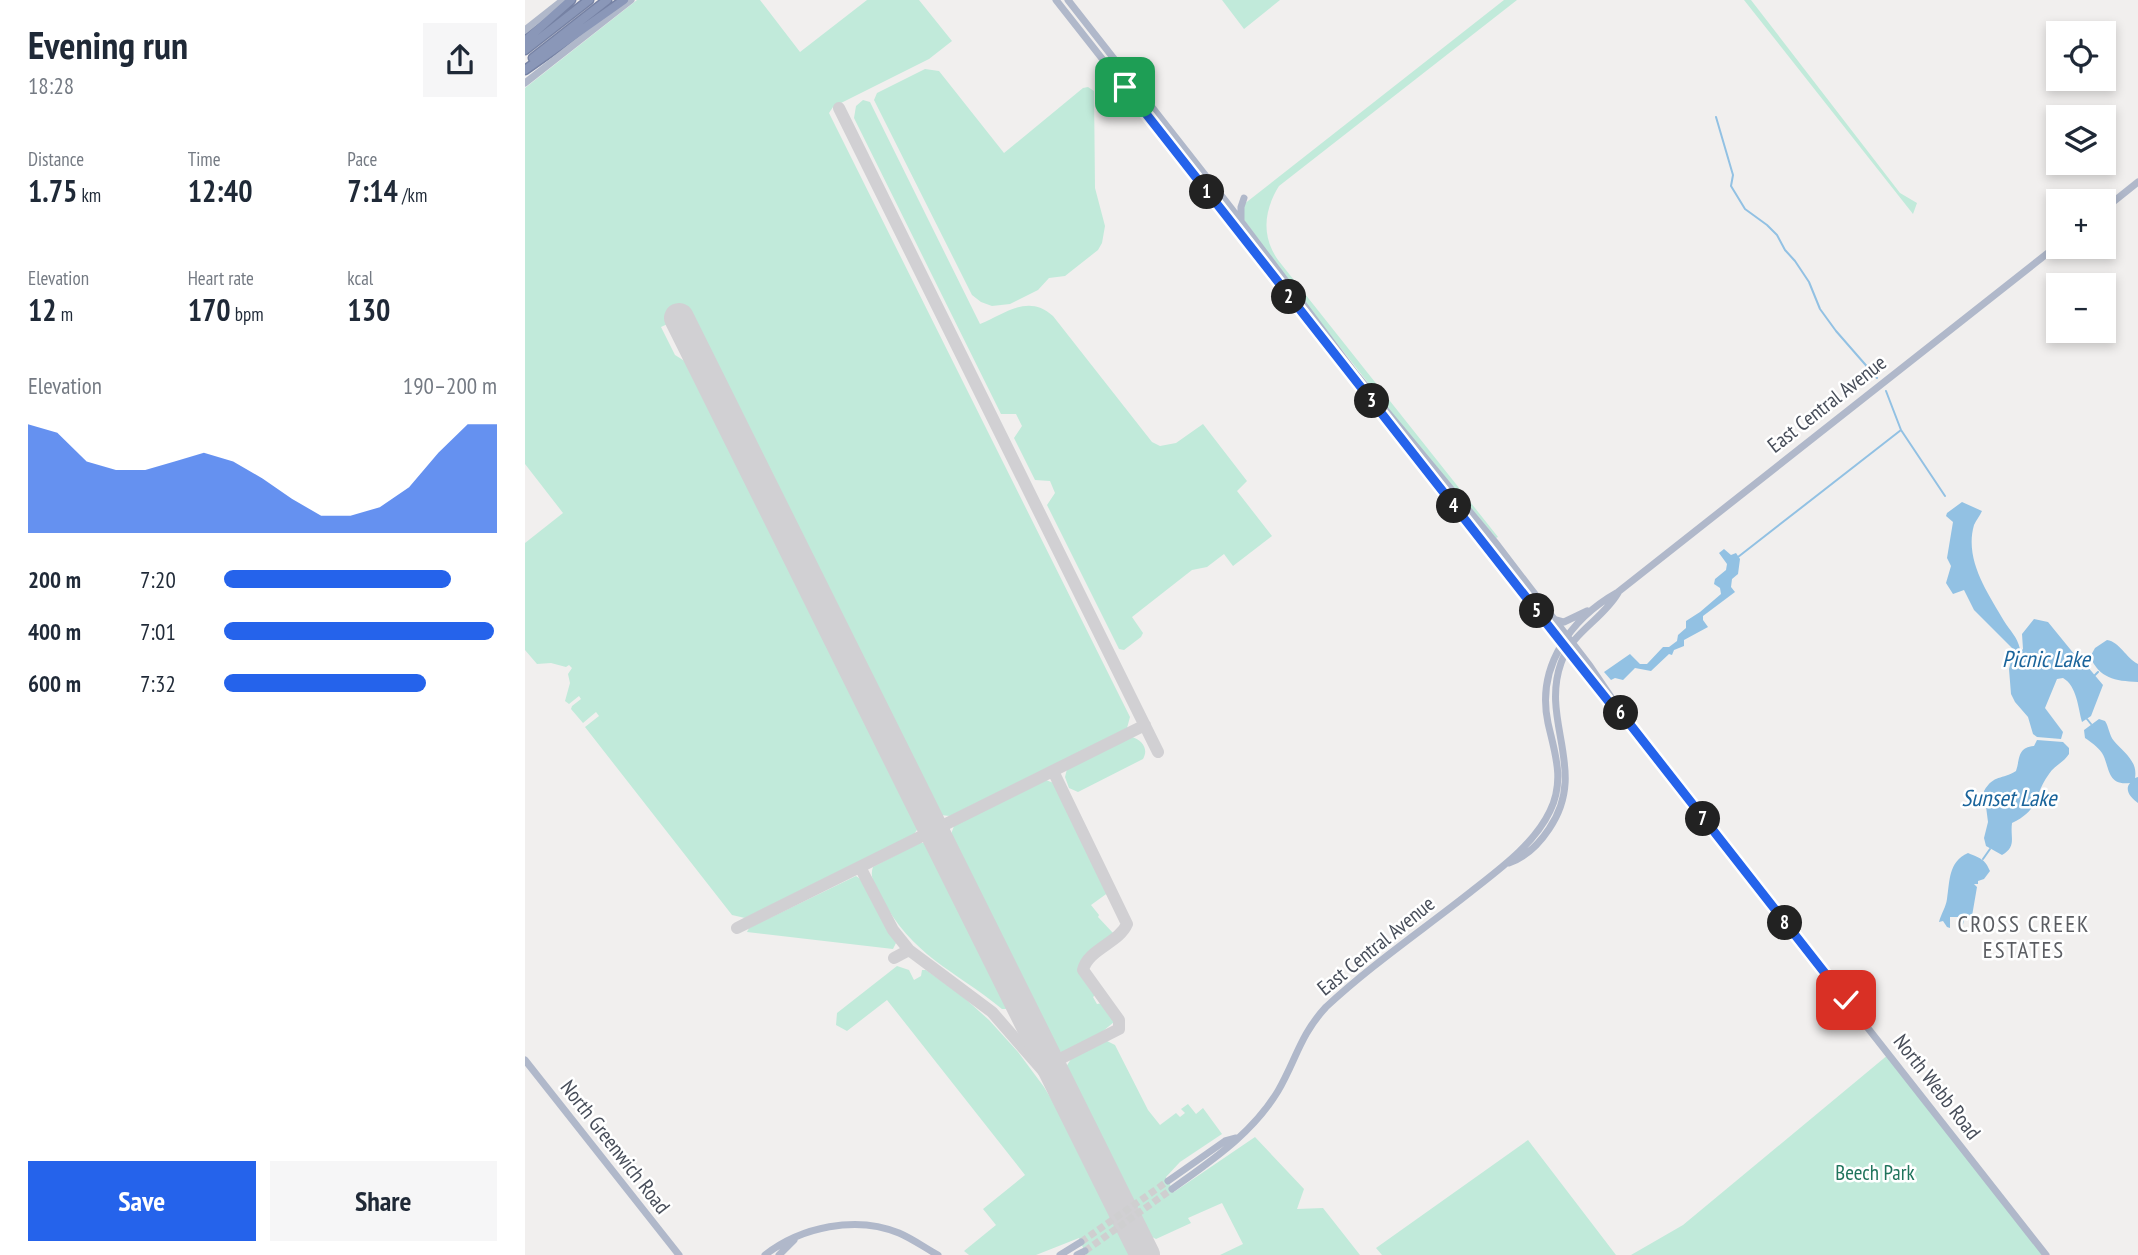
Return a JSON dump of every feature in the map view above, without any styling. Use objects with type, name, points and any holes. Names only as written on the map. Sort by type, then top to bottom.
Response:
[{"type":"highway","points":[[525,41],[571,0]]},
{"type":"highway","points":[[525,50],[589,0]]},
{"type":"highway","points":[[525,64],[607,0]]},
{"type":"highway","points":[[525,70],[624,0]]},
{"type":"main road","points":[[525,30],[563,0]]},
{"type":"main road","points":[[525,83],[631,0]]},
{"type":"main road","name":"North Webb Road","points":[[1056,0],[1618,704],[1618,709],[2046,1255]]},
{"type":"main road","name":"North Webb Road","points":[[1068,0],[1231,208],[1355,373],[1441,475],[1554,619],[1567,643]]},
{"type":"main road","points":[[1125,87],[1132,82]]},
{"type":"main road","points":[[2116,200],[2138,182]]},
{"type":"main road","points":[[1243,224],[1240,213],[1244,198]]},
{"type":"main road","points":[[1216,203],[1231,208],[1229,220]]},
{"type":"main road","name":"East Central Avenue","points":[[1170,1185],[1230,1147],[1270,1103],[1304,1036],[1327,1007],[1507,864],[1537,834],[1555,798],[1559,766],[1548,722],[1545,696],[1549,672],[1567,643],[1594,609],[2046,254]]},
{"type":"main road","name":"East Central Avenue","points":[[1567,643],[1611,604],[1618,592]]},
{"type":"main road","points":[[1554,619],[1564,622],[1594,609]]},
{"type":"main road","name":"North Greenwich Road","points":[[525,1060],[679,1255]]},
{"type":"main road","points":[[765,1255],[782,1242],[808,1232],[832,1226],[869,1225],[899,1233],[937,1255]]},
{"type":"main road","points":[[779,1255],[794,1239]]},
{"type":"main road","points":[[1060,1255],[1081,1242]]},
{"type":"green space","points":[[637,0],[760,0],[800,52],[867,0],[919,0],[952,41],[929,59],[833,107],[829,113],[1130,717],[1127,728],[950,816],[940,815],[689,314],[661,327],[675,355],[691,365],[919,822],[914,834],[745,918],[732,915],[585,727],[599,716],[596,712],[583,723],[571,709],[581,699],[579,696],[569,704],[565,701],[570,683],[568,674],[572,668],[569,665],[537,664],[525,650],[525,543],[563,513],[525,464],[525,88]]},
{"type":"green space","points":[[1222,0],[1280,0],[1244,29]]},
{"type":"green space","points":[[1504,0],[1517,0],[1279,186],[1270,204],[1267,223],[1269,242],[1278,260],[1498,537],[1496,538],[1395,417],[1295,290],[1242,217],[1244,204]]},
{"type":"green space","points":[[1744,0],[1751,0],[1900,193],[1917,203],[1913,214]]},
{"type":"green space","points":[[925,69],[939,71],[1004,153],[1083,88],[1088,87],[1094,91],[1095,188],[1105,226],[1098,250],[1065,276],[1049,278],[1038,290],[1010,304],[992,306],[972,295],[874,100],[877,93]]},
{"type":"green space","points":[[863,100],[870,102],[980,324],[1017,308],[1035,306],[1044,309],[1053,316],[1152,442],[1160,446],[1176,443],[1203,424],[1247,481],[1237,491],[1272,536],[1233,566],[1224,554],[1207,567],[1192,570],[1132,617],[1143,633],[1124,650],[1119,649],[1047,505],[1055,493],[1050,481],[1035,480],[1014,438],[1022,426],[1016,414],[1001,414],[854,118],[856,106]]},
{"type":"green space","points":[[1132,737],[1144,745],[1143,759],[1078,792],[1069,788],[1065,777],[1067,769]]},
{"type":"green space","points":[[1046,780],[1056,784],[1109,892],[1091,905],[1113,933],[1083,960],[1079,968],[1096,994],[1093,997],[1097,1004],[1103,1003],[1114,1017],[1114,1022],[1091,1041],[1064,1053],[1055,1050],[950,837],[954,826]]},
{"type":"green space","points":[[919,843],[931,847],[1010,1004],[1007,1009],[1002,1009],[920,948],[893,917],[877,890],[872,879],[873,867]]},
{"type":"green space","points":[[856,876],[865,882],[896,943],[893,949],[747,932],[749,928]]},
{"type":"green space","points":[[897,966],[909,970],[914,980],[921,976],[922,970],[926,970],[961,995],[989,1020],[1018,1052],[1044,1087],[1074,1137],[1132,1255],[1086,1255],[1079,1238],[1036,1255],[969,1255],[964,1251],[996,1225],[983,1209],[1025,1175],[887,1000],[847,1031],[836,1025],[837,1013]]},
{"type":"green space","points":[[1107,1041],[1115,1045],[1148,1110],[1160,1125],[1176,1113],[1180,1117],[1185,1113],[1181,1109],[1188,1104],[1196,1114],[1203,1108],[1222,1134],[1180,1162],[1166,1177],[1174,1192],[1255,1137],[1304,1189],[1297,1209],[1323,1208],[1360,1255],[1220,1255],[1243,1244],[1222,1203],[1188,1218],[1191,1223],[1156,1239],[1148,1235],[1067,1073],[1066,1067],[1071,1059]]},
{"type":"green space","name":"Beech Park","points":[[1889,1054],[2045,1255],[1631,1255],[1683,1225]]},
{"type":"green space","points":[[1528,1140],[1616,1255],[1382,1255],[1376,1248]]},
{"type":"water","points":[[1962,502],[1982,511],[1974,525],[1972,551],[1979,576],[2017,641],[2020,649],[2016,652],[1974,610],[1964,590],[1953,594],[1946,583],[1951,566],[1947,558],[1953,522],[1946,516]]},
{"type":"water","points":[[1724,549],[1731,555],[1736,553],[1740,559],[1738,574],[1732,579],[1731,587],[1735,592],[1703,616],[1708,627],[1684,640],[1684,646],[1674,650],[1672,655],[1669,654],[1651,671],[1635,668],[1623,680],[1611,680],[1604,672],[1630,654],[1640,664],[1647,664],[1663,647],[1669,647],[1677,641],[1678,635],[1686,628],[1686,621],[1721,594],[1720,588],[1714,584],[1715,579],[1726,570],[1727,564],[1719,553]]},
{"type":"water","name":"Picnic Lake","points":[[2034,619],[2048,622],[2079,660],[2079,667],[2087,666],[2103,685],[2091,716],[2082,722],[2071,686],[2063,678],[2057,679],[2045,708],[2063,732],[2061,739],[2037,737],[2033,734],[2028,717],[2011,694],[2009,669],[2013,654],[2017,655],[2023,649],[2022,634]]},
{"type":"water","points":[[2107,640],[2116,644],[2138,664],[2138,682],[2122,681],[2098,670],[2090,657],[2095,648]]},
{"type":"water","points":[[2099,719],[2105,721],[2112,739],[2132,762],[2135,778],[2138,777],[2138,803],[2128,791],[2130,783],[2122,783],[2113,778],[2102,753],[2085,738],[2084,730]]},
{"type":"water","name":"Sunset Lake","points":[[2037,740],[2063,742],[2069,748],[2069,754],[2049,774],[2028,813],[2012,823],[2011,845],[2002,855],[1986,846],[1984,838],[1988,822],[1984,791],[1995,780],[2016,771],[2022,751],[2034,746]]},
{"type":"water","points":[[1968,853],[1982,859],[1990,871],[1978,884],[1974,884],[1977,887],[1972,916],[1964,919],[1962,930],[1958,917],[1950,917],[1950,928],[1943,921],[1939,922],[1953,867]]},
{"type":"waterway","points":[[1716,117],[1733,175],[1731,186],[1745,209],[1777,235],[1809,282],[1820,309],[1877,378]]},
{"type":"waterway","points":[[1886,391],[1901,430],[1945,496]]},
{"type":"waterway","points":[[1738,557],[1901,430]]},
{"type":"waterway","points":[[2095,675],[2098,672]]},
{"type":"waterway","points":[[2087,719],[2091,724]]},
{"type":"waterway","points":[[1983,859],[1990,849]]},
{"type":"taxiway","points":[[839,108],[1158,752]]},
{"type":"taxiway","points":[[737,928],[1145,725]]},
{"type":"taxiway","points":[[1050,1064],[1119,1029],[1119,1020],[1083,970],[1091,957],[1123,931],[1127,924],[1053,771]]},
{"type":"taxiway","points":[[860,867],[893,930],[909,950],[992,1012],[1067,1098]]},
{"type":"taxiway","points":[[894,958],[909,950]]},
{"type":"runway","points":[[679,318],[1145,1255]]},
{"type":"tunnel","points":[[1081,1242],[1168,1181]]},
{"type":"tunnel","points":[[1085,1251],[1172,1189]]},
{"type":"district","name":"CROSS CREEK ESTATES","points":[[2024,937]]},
{"type":"route","points":[[1125,87],[1846,1000]]}]
